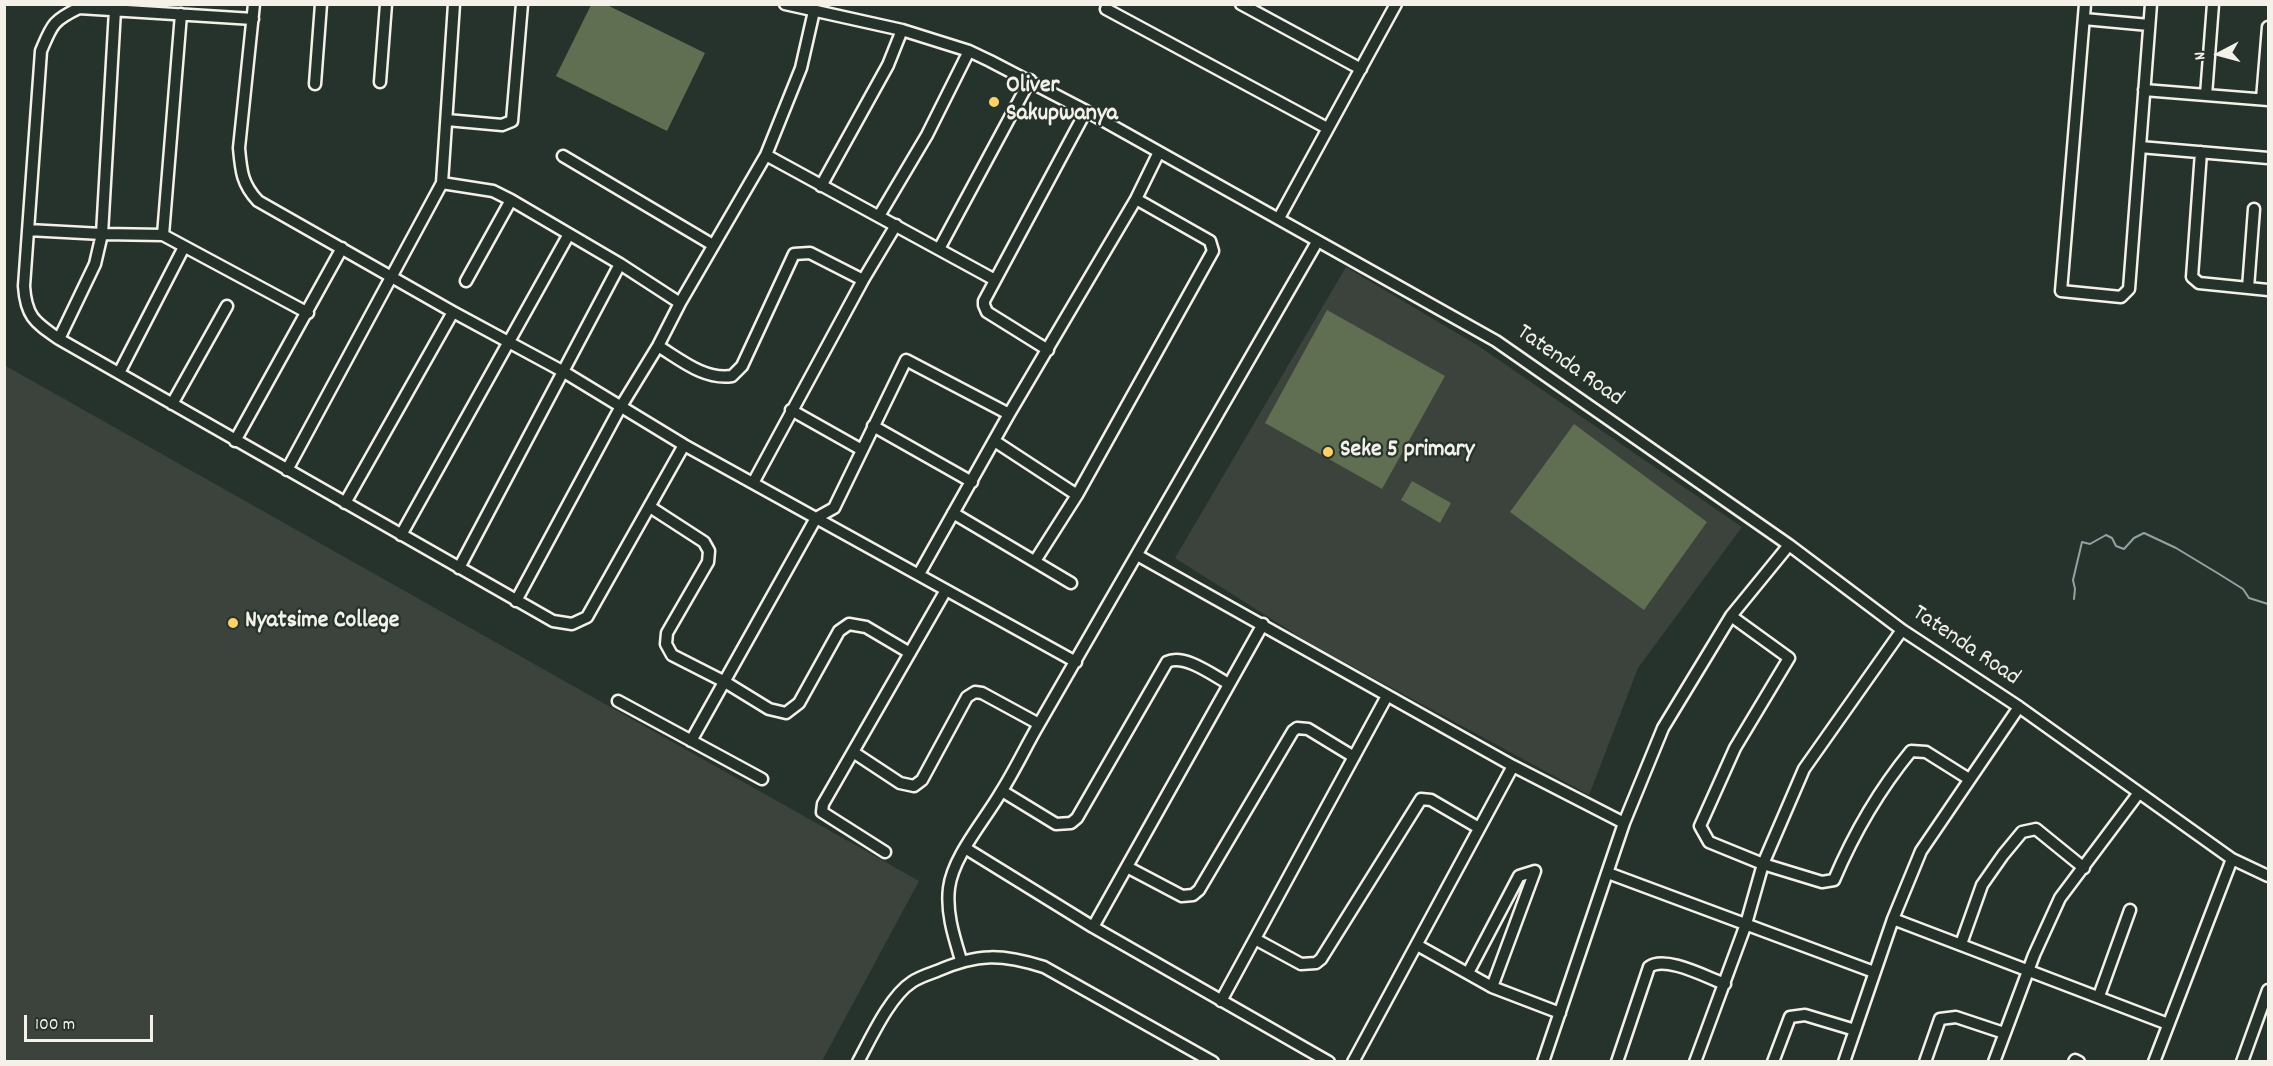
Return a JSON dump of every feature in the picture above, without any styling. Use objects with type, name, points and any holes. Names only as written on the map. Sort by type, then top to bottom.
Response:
[{"type":"street","points":[[254,4],[239,148],[241,169],[247,190],[258,201],[564,372],[684,445],[1076,662]]},
{"type":"street","points":[[315,84],[321,4]]},
{"type":"street","points":[[380,82],[386,4]]},
{"type":"street","points":[[287,470],[441,183],[454,4]]},
{"type":"street","points":[[447,120],[502,125],[512,121],[522,4]]},
{"type":"street","name":"Tatenda Road","points":[[785,4],[902,30],[969,51],[1030,80],[1496,341],[1789,545],[1902,630],[2019,707],[2138,794],[2232,859],[2268,876]]},
{"type":"street","points":[[1241,4],[1361,69]]},
{"type":"street","points":[[1279,218],[1396,4]]},
{"type":"street","points":[[2085,4],[2061,291],[2121,297],[2129,289],[2151,4]]},
{"type":"street","points":[[2206,94],[2213,4]]},
{"type":"street","points":[[253,19],[79,8],[52,25],[41,51],[24,286],[25,304],[33,320],[59,339],[553,621],[572,624],[588,617],[684,445]]},
{"type":"street","points":[[1106,9],[1327,128]]},
{"type":"street","points":[[59,339],[95,264],[102,234],[115,10]]},
{"type":"street","points":[[516,601],[620,408],[658,346],[680,303],[766,155],[801,68],[814,11]]},
{"type":"street","points":[[163,235],[181,14]]},
{"type":"street","points":[[2084,19],[2149,25]]},
{"type":"street","points":[[2144,90],[2265,99],[2268,27]]},
{"type":"street","points":[[821,186],[888,65],[902,30]]},
{"type":"street","points":[[879,216],[927,135],[969,51]]},
{"type":"street","points":[[939,249],[1030,80]]},
{"type":"street","points":[[1048,350],[985,309],[984,301],[1086,111]]},
{"type":"street","points":[[2140,147],[2268,158]]},
{"type":"street","points":[[919,574],[1136,199],[1159,152]]},
{"type":"street","points":[[2201,152],[2192,277],[2199,283],[2268,290]]},
{"type":"street","points":[[766,155],[995,280]]},
{"type":"street","points":[[563,156],[713,245]]},
{"type":"street","points":[[441,183],[494,191],[620,264],[680,303]]},
{"type":"street","points":[[1035,561],[1077,495],[1213,251],[1210,241],[1136,199]]},
{"type":"street","points":[[466,281],[511,200]]},
{"type":"street","points":[[2248,288],[2254,209]]},
{"type":"street","points":[[753,483],[862,280],[896,225]]},
{"type":"street","points":[[28,230],[163,235],[308,313]]},
{"type":"street","points":[[401,535],[569,234]]},
{"type":"street","points":[[961,960],[952,934],[948,906],[953,872],[965,848],[1002,791],[1317,242]]},
{"type":"street","points":[[119,373],[184,247]]},
{"type":"street","points":[[236,441],[342,248]]},
{"type":"street","points":[[658,346],[699,371],[719,378],[732,376],[742,366],[794,254],[810,253],[862,280]]},
{"type":"street","points":[[459,568],[620,264]]},
{"type":"street","points":[[172,404],[227,306]]},
{"type":"street","points":[[345,503],[453,312]]},
{"type":"street","points":[[691,741],[816,518],[834,508],[906,360],[1010,414]]},
{"type":"street","points":[[791,410],[862,450]]},
{"type":"street","points":[[873,426],[972,482]]},
{"type":"street","points":[[996,442],[1077,495]]},
{"type":"street","points":[[650,507],[704,542],[709,551],[708,562],[667,633],[666,644],[672,655],[725,682],[769,709],[786,712],[799,703],[839,631],[849,624],[866,627],[910,653]]},
{"type":"street","points":[[953,513],[1071,583]]},
{"type":"street","points":[[1543,1062],[1624,823],[1662,728],[1731,616],[1789,545]]},
{"type":"street","points":[[1137,555],[1513,766],[1624,823]]},
{"type":"street","points":[[885,852],[822,812],[823,804],[946,590]]},
{"type":"street","points":[[1731,616],[1789,658],[1735,748],[1700,826],[1709,842],[1763,864],[1822,882],[1834,880],[1853,837],[1893,772],[1911,751],[1926,752],[1969,779]]},
{"type":"street","points":[[1093,927],[1263,624]]},
{"type":"street","points":[[1695,1062],[1746,924],[1763,864],[1804,769],[1902,630]]},
{"type":"street","points":[[1002,791],[1056,824],[1071,823],[1077,818],[1167,662],[1173,659],[1184,659],[1229,684]]},
{"type":"street","points":[[853,752],[900,783],[914,786],[922,780],[966,697],[975,692],[982,693],[1039,724]]},
{"type":"street","points":[[1221,1001],[1387,696]]},
{"type":"street","points":[[618,701],[762,779]]},
{"type":"street","points":[[1844,1062],[1893,919],[1921,851],[2019,707]]},
{"type":"street","points":[[1127,867],[1182,896],[1192,895],[1199,890],[1293,731],[1297,728],[1308,729],[1354,757]]},
{"type":"street","points":[[1353,1062],[1513,766]]},
{"type":"street","points":[[1994,1062],[2034,955],[2060,898],[2138,794]]},
{"type":"street","points":[[1255,939],[1301,963],[1316,963],[1321,959],[1421,799],[1431,800],[1479,828]]},
{"type":"street","points":[[1961,944],[1982,885],[2022,832],[2036,829],[2084,868]]},
{"type":"street","points":[[965,848],[1093,927],[1329,1062]]},
{"type":"street","points":[[2154,1062],[2232,859]]},
{"type":"street","points":[[1468,973],[1519,876],[1535,871],[1492,987]]},
{"type":"street","points":[[1608,873],[1874,972]]},
{"type":"street","points":[[2099,996],[2130,910]]},
{"type":"street","points":[[1893,919],[2168,1024]]},
{"type":"street","points":[[1417,945],[1492,987],[1560,1013]]},
{"type":"street","points":[[858,1062],[888,1008],[911,982],[961,960],[997,956],[1019,959],[1044,968],[1213,1062]]},
{"type":"street","points":[[1617,1062],[1649,967],[1654,963],[1670,963],[1725,984]]},
{"type":"street","points":[[2242,1062],[2268,990]]},
{"type":"street","points":[[1773,1062],[1790,1017],[1805,1015],[1855,1030]]},
{"type":"street","points":[[1925,1062],[1940,1018],[1956,1017],[2004,1033]]},
{"type":"street","points":[[2074,1062],[2075,1060],[2079,1062]]},
{"type":"shaded area","points":[[1346,267],[1477,345],[1742,527],[1638,668],[1589,795],[1311,644],[1175,558]]},
{"type":"shaded area","name":"Nyatsime College","points":[[4,365],[919,881],[822,1061],[5,1061]]},
{"type":"green space","points":[[591,5],[607,5],[705,53],[667,131],[556,76]]},
{"type":"green space","points":[[1327,310],[1445,376],[1382,489],[1265,423]]},
{"type":"green space","points":[[1574,424],[1707,522],[1644,610],[1510,512]]},
{"type":"green space","points":[[1412,481],[1451,503],[1440,523],[1401,500]]},
{"type":"waterway","points":[[2074,599],[2073,580],[2082,542],[2090,544],[2106,535],[2112,538],[2116,546],[2124,549],[2134,538],[2144,533],[2176,548],[2219,574],[2243,589],[2249,598],[2268,604]]},
{"type":"place","name":"Oliver Sakupwanya","points":[[994,102]]},
{"type":"place","name":"Seke 5 primary","points":[[1328,452]]},
{"type":"place","name":"Nyatsime College","points":[[233,623]]}]
